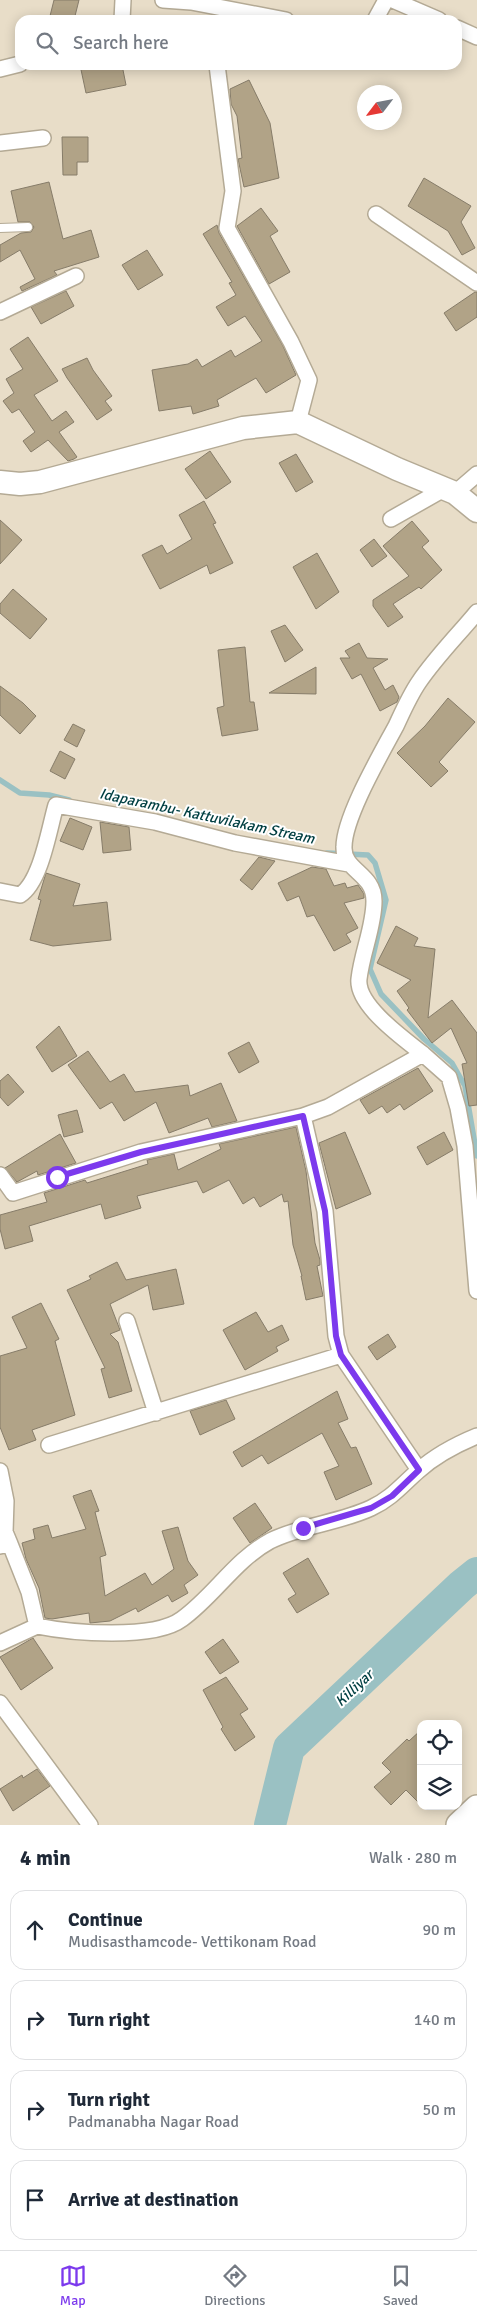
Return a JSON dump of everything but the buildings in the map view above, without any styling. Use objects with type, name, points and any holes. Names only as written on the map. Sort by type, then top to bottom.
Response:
[{"type":"main road","points":[[459,1825],[477,1808]]},
{"type":"street","points":[[122,15],[124,0]]},
{"type":"street","points":[[163,0],[191,2],[210,13],[247,6],[272,15]]},
{"type":"street","points":[[378,15],[386,0]]},
{"type":"street","points":[[393,0],[428,15]]},
{"type":"street","points":[[462,30],[477,37]]},
{"type":"street","points":[[0,70],[15,66]]},
{"type":"street","points":[[218,70],[233,191],[227,228],[291,342],[308,380],[298,422]]},
{"type":"street","points":[[0,143],[43,138]]},
{"type":"street","points":[[376,214],[477,283]]},
{"type":"street","points":[[0,312],[76,276]]},
{"type":"street","points":[[0,482],[20,484],[40,482],[243,428],[298,422],[396,469],[450,491],[477,511]]},
{"type":"street","points":[[391,519],[450,491],[477,474]]},
{"type":"street","points":[[347,858],[357,801],[418,683],[477,612]]},
{"type":"street","points":[[0,891],[20,895],[26,892],[34,880],[56,805],[155,822],[235,843],[347,858],[368,880],[374,899],[369,938],[359,979],[360,990],[375,1013],[449,1077],[458,1108],[465,1146],[477,1291]]},
{"type":"street","points":[[0,1174],[13,1193],[141,1152],[303,1116],[328,1107],[424,1054]]},
{"type":"street","points":[[303,1116],[325,1211],[336,1336],[341,1355],[419,1470]]},
{"type":"street","points":[[127,1321],[156,1413]]},
{"type":"street","points":[[49,1445],[341,1355]]},
{"type":"street","points":[[0,1643],[37,1626],[102,1633],[163,1628],[182,1620],[245,1558],[270,1541],[303,1528],[371,1508],[392,1496],[419,1470],[452,1446],[477,1436]]},
{"type":"street","points":[[0,1471],[6,1501],[5,1545],[29,1592],[37,1626]]},
{"type":"street","points":[[0,1703],[90,1825]]},
{"type":"lane","points":[[0,228],[28,227]]},
{"type":"waterway","name":"Idaparambu- Kattuvilakam Stream","points":[[0,780],[20,793],[49,795],[69,800]]},
{"type":"waterway","name":"Idaparambu- Kattuvilakam Stream","points":[[327,853],[368,855],[375,863],[386,900],[370,969],[381,994],[424,1039],[452,1063],[465,1086],[477,1156]]},
{"type":"waterway","name":"Killiyar","points":[[270,1825],[289,1748],[477,1573]]},
{"type":"route","points":[[57,1177],[141,1152],[303,1116],[325,1211],[336,1336],[341,1355],[419,1470],[392,1496],[371,1508],[303,1528]]}]
